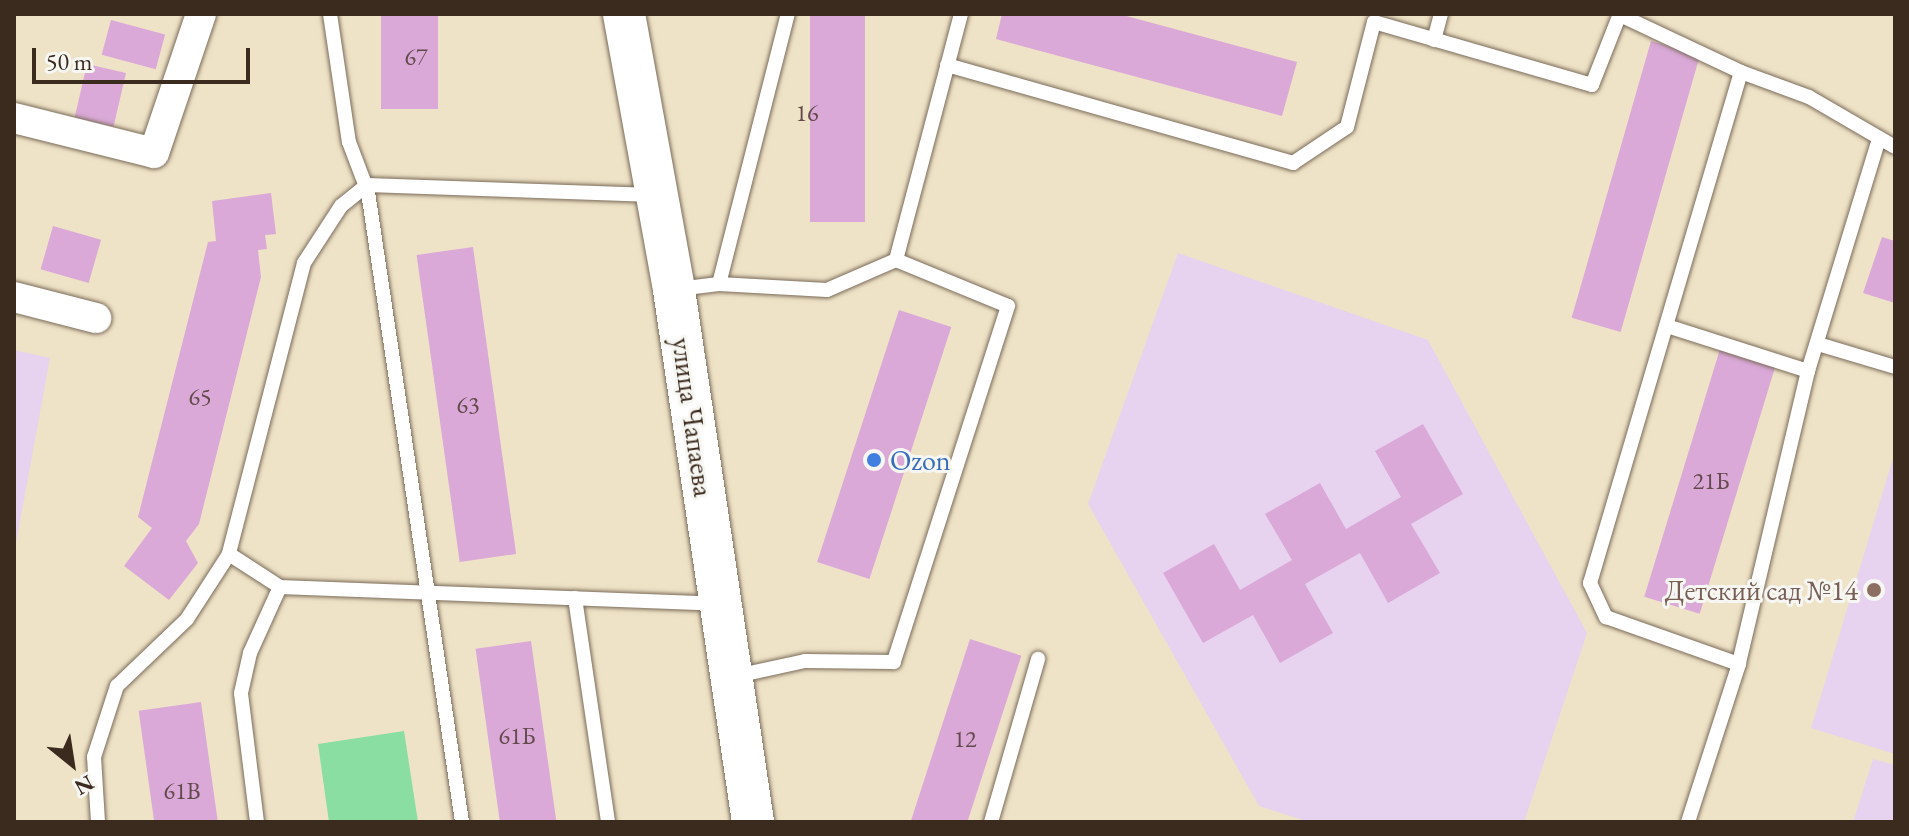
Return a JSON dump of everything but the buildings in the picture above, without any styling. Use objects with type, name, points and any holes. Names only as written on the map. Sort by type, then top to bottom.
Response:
[{"type":"main road","name":"улица Чапаева","points":[[624,14],[674,290],[753,822]]},
{"type":"street","points":[[14,118],[154,153],[201,14]]},
{"type":"street","points":[[14,297],[96,318]]},
{"type":"lane","points":[[330,14],[349,142],[367,185],[462,822]]},
{"type":"lane","points":[[719,284],[788,14]]},
{"type":"lane","points":[[896,260],[961,14]]},
{"type":"lane","points":[[1434,40],[1441,14]]},
{"type":"lane","points":[[947,65],[1293,163],[1347,127],[1375,18],[1434,40],[1592,85],[1620,14],[1741,72],[1809,97],[1878,142],[1895,147]]},
{"type":"lane","points":[[1739,664],[1606,617],[1590,583],[1741,72]]},
{"type":"lane","points":[[1688,822],[1739,664],[1808,371],[1878,142]]},
{"type":"lane","points":[[98,822],[94,757],[117,686],[187,619],[229,554],[304,263],[329,220],[367,185],[657,195]]},
{"type":"lane","points":[[674,290],[719,284],[827,290],[896,260],[1008,306],[894,662],[805,661],[731,677]]},
{"type":"lane","points":[[1667,326],[1808,371]]},
{"type":"lane","points":[[1818,344],[1895,367]]},
{"type":"lane","points":[[229,554],[280,587],[720,604]]},
{"type":"lane","points":[[257,822],[241,693],[280,587]]},
{"type":"lane","points":[[575,598],[608,822]]},
{"type":"lane","points":[[991,822],[1038,659]]},
{"type":"shaded area","points":[[1178,253],[1428,340],[1587,633],[1524,822],[1309,822],[1259,806],[1088,504]]},
{"type":"shaded area","points":[[14,350],[50,358],[14,554]]},
{"type":"shaded area","name":"Детский сад №14","points":[[1895,452],[1895,754],[1811,728]]},
{"type":"shaded area","points":[[1873,759],[1895,765],[1895,822],[1853,822]]},
{"type":"green space","points":[[404,731],[418,822],[329,822],[318,744]]},
{"type":"place","name":"Ozon","points":[[874,460]]},
{"type":"place","name":"Детский сад №14","points":[[1874,590]]}]
